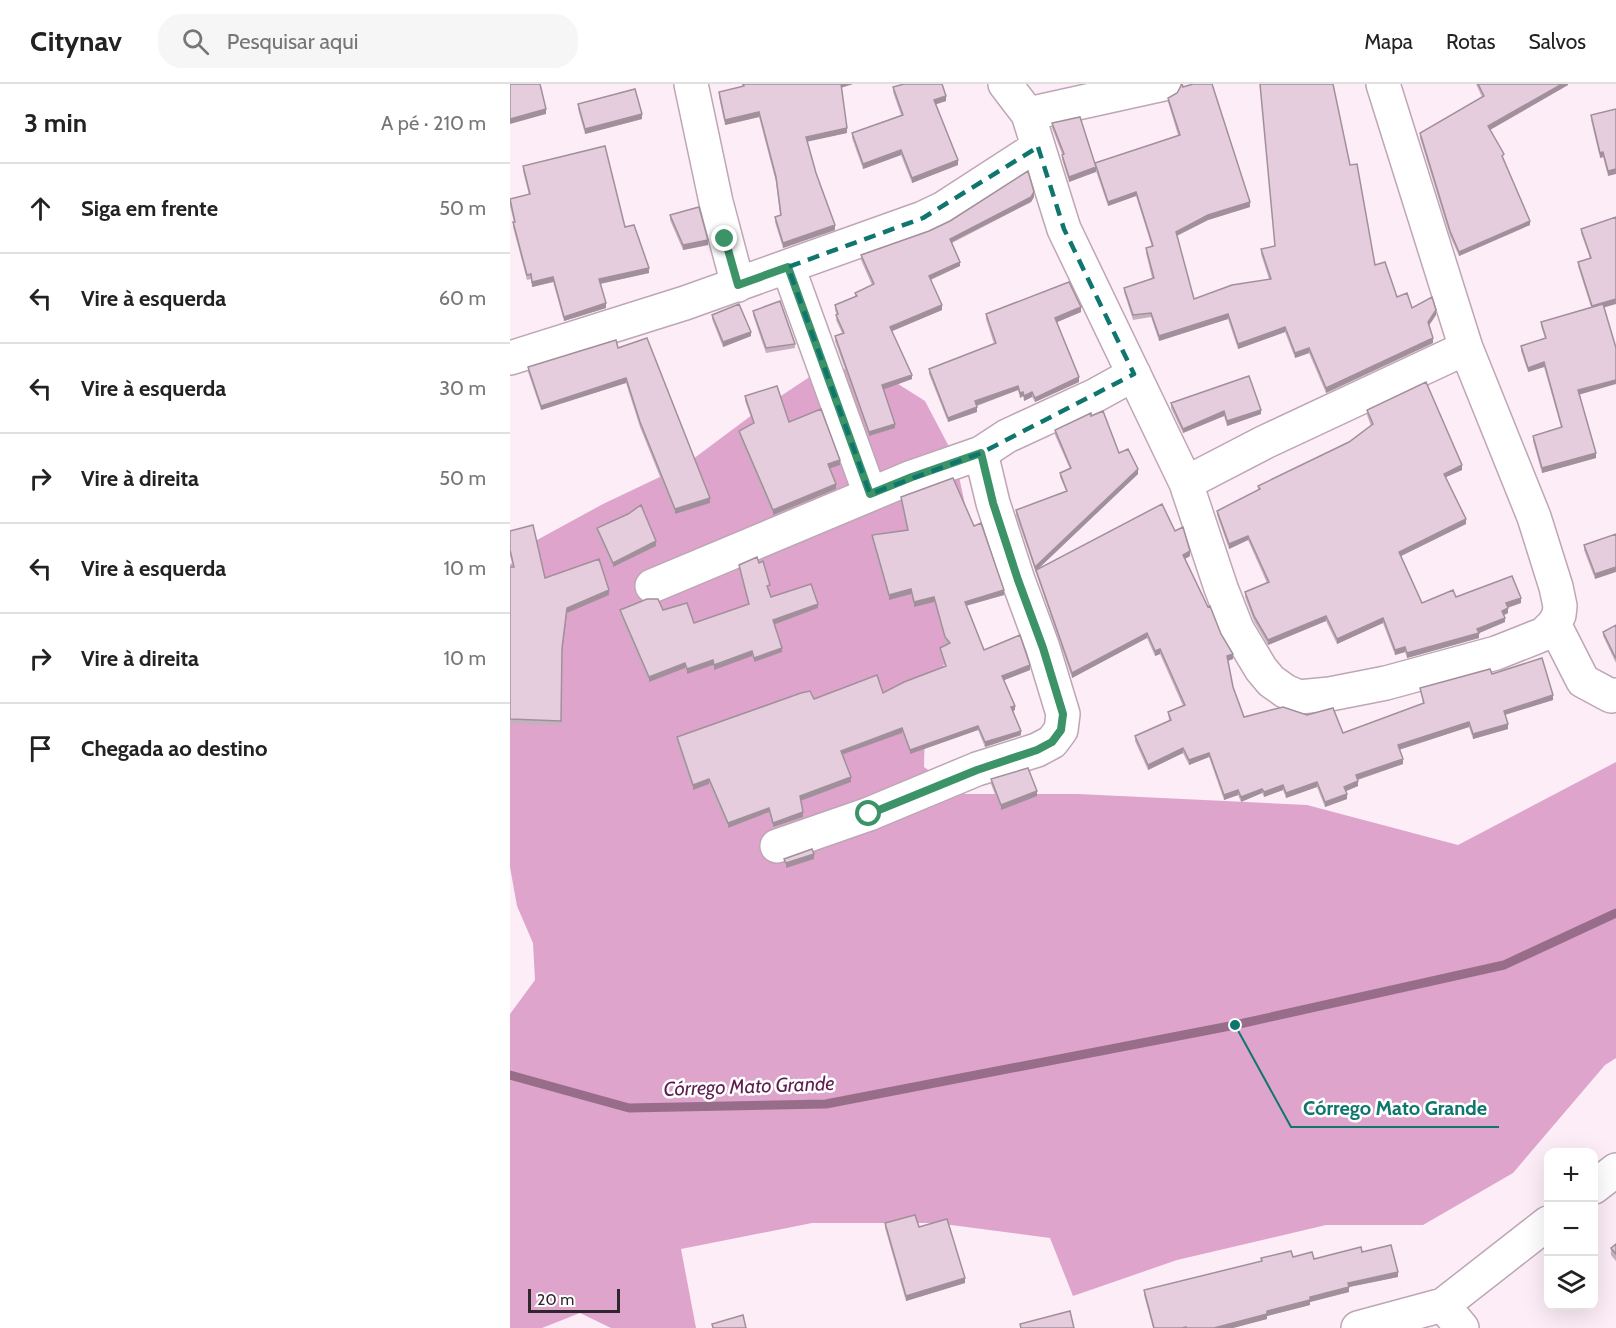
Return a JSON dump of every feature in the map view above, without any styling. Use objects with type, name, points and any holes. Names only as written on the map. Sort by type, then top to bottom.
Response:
[{"type":"street","points":[[691,84],[716,202],[738,285]]},
{"type":"street","points":[[1005,84],[1028,114],[1064,229],[1186,483],[1221,588],[1238,629],[1261,669],[1271,681],[1299,697],[1330,694],[1386,683],[1496,653],[1544,634],[1559,615],[1560,606],[1534,517],[1510,452],[1466,348],[1383,84]]},
{"type":"street","points":[[1028,114],[1125,88],[1164,84]]},
{"type":"street","points":[[510,358],[738,285],[923,218],[942,209],[1038,147]]},
{"type":"street","points":[[788,267],[870,494]]},
{"type":"street","points":[[1186,483],[1265,442],[1466,348]]},
{"type":"street","points":[[652,586],[912,477],[981,453],[1007,436],[1096,395],[1134,374]]},
{"type":"street","points":[[777,846],[869,814],[977,770],[1037,750],[1052,742],[1061,730],[1063,714],[997,514],[981,453]]},
{"type":"street","points":[[1554,624],[1583,681],[1611,696],[1616,695]]},
{"type":"street","points":[[1598,1183],[1616,1170]]},
{"type":"street","points":[[1358,1328],[1453,1317],[1544,1226]]},
{"type":"highlighted area","points":[[1038,147],[1064,229],[1134,374],[981,453],[870,494],[788,267],[923,218]]},
{"type":"shaded area","points":[[823,368],[876,370],[925,401],[955,458],[970,528],[956,625],[925,725],[924,767],[963,794],[1078,794],[1307,805],[1458,845],[1616,762],[1616,1058],[1605,1065],[1513,1173],[1423,1225],[1326,1225],[1177,1260],[1073,1296],[1050,1238],[936,1223],[812,1223],[681,1249],[696,1328],[611,1328],[580,1313],[542,1328],[510,1328],[510,1014],[535,980],[533,943],[517,906],[510,867],[510,565],[526,546],[603,504],[685,465],[752,415]]},
{"type":"building","points":[[510,84],[540,84],[546,109],[510,119]]},
{"type":"building","points":[[743,84],[841,84],[847,128],[806,137],[835,225],[783,243],[775,217],[781,215],[776,177],[759,112],[725,120],[719,92],[744,86]]},
{"type":"building","points":[[904,84],[942,84],[946,96],[934,100],[958,160],[912,178],[901,150],[863,164],[852,133],[903,115],[893,87]]},
{"type":"building","points":[[1182,84],[1183,87],[1193,84],[1212,84],[1250,202],[1208,215],[1176,232],[1194,299],[1232,285],[1271,279],[1261,249],[1275,246],[1260,84],[1333,84],[1350,165],[1357,164],[1375,265],[1385,262],[1397,297],[1407,293],[1412,308],[1432,297],[1436,310],[1428,322],[1433,338],[1326,388],[1309,348],[1295,353],[1285,327],[1238,344],[1228,314],[1159,336],[1151,313],[1133,315],[1124,288],[1154,278],[1146,248],[1153,246],[1136,192],[1108,202],[1095,163],[1180,135],[1168,98],[1177,93]]},
{"type":"building","points":[[1478,84],[1562,84],[1488,126],[1504,154],[1502,156],[1530,221],[1459,252],[1450,231],[1420,133],[1484,96]]},
{"type":"building","points":[[635,89],[642,114],[585,129],[578,104]]},
{"type":"building","points":[[1616,109],[1616,169],[1608,171],[1603,152],[1600,153],[1591,115]]},
{"type":"building","points":[[1080,117],[1096,167],[1069,177],[1062,155],[1064,154],[1052,123]]},
{"type":"building","points":[[605,146],[625,227],[634,225],[649,268],[599,279],[606,303],[564,317],[553,277],[532,282],[531,274],[527,275],[513,222],[515,222],[510,199],[530,194],[523,166]]},
{"type":"building","points":[[1028,171],[1034,192],[1031,197],[950,239],[960,262],[929,276],[942,305],[890,327],[912,375],[882,385],[895,424],[869,432],[835,336],[844,333],[836,315],[838,314],[835,305],[857,296],[855,293],[874,284],[861,255],[929,231],[950,221]]},
{"type":"building","points":[[699,207],[708,240],[683,245],[670,215]]},
{"type":"building","points":[[1616,217],[1616,299],[1592,306],[1578,262],[1591,258],[1581,229]]},
{"type":"building","points":[[1069,282],[1081,307],[1055,318],[1079,377],[1035,398],[1032,392],[1024,396],[1023,392],[1020,393],[1018,386],[975,401],[977,407],[948,418],[929,369],[996,343],[986,314]]},
{"type":"building","points":[[780,301],[795,344],[766,348],[753,311]]},
{"type":"building","points":[[739,304],[751,332],[723,342],[712,315]]},
{"type":"building","points":[[1603,304],[1616,348],[1616,380],[1578,390],[1596,453],[1542,468],[1533,436],[1562,427],[1544,362],[1528,368],[1521,346],[1546,338],[1541,322]]},
{"type":"building","points":[[647,338],[710,498],[675,509],[640,422],[626,378],[541,406],[528,367],[616,340],[618,348]]},
{"type":"building","points":[[1249,376],[1261,410],[1227,421],[1224,411],[1183,429],[1171,403]]},
{"type":"building","points":[[1426,382],[1462,465],[1444,474],[1466,519],[1399,552],[1422,603],[1453,590],[1456,597],[1512,576],[1521,598],[1506,603],[1508,608],[1502,611],[1505,618],[1477,629],[1479,633],[1407,653],[1405,647],[1395,650],[1383,618],[1337,639],[1326,616],[1268,640],[1254,616],[1245,592],[1269,582],[1248,536],[1229,544],[1217,511],[1260,489],[1258,486],[1349,442],[1373,424],[1367,410]]},
{"type":"building","points":[[777,386],[789,422],[821,409],[840,460],[828,464],[836,484],[773,510],[739,431],[754,423],[745,396]]},
{"type":"building","points":[[1103,411],[1119,453],[1128,449],[1138,469],[1035,567],[1016,510],[1067,491],[1060,473],[1071,468],[1055,430],[1091,413],[1091,416]]},
{"type":"building","points":[[953,478],[974,526],[981,523],[1004,590],[965,602],[984,650],[1020,635],[1030,665],[1002,676],[1015,706],[1011,707],[1021,731],[985,742],[978,726],[910,750],[902,728],[841,751],[851,777],[800,796],[803,812],[773,823],[769,808],[728,823],[709,779],[693,785],[677,737],[801,693],[810,691],[814,699],[877,675],[883,693],[904,682],[946,666],[940,648],[950,643],[945,637],[934,597],[914,602],[911,589],[889,595],[872,535],[908,530],[901,497]]},
{"type":"building","points":[[1162,504],[1175,531],[1183,527],[1190,551],[1183,555],[1233,654],[1227,656],[1233,687],[1244,717],[1283,707],[1307,715],[1333,708],[1343,733],[1424,703],[1420,688],[1490,669],[1492,674],[1542,658],[1553,695],[1504,711],[1508,724],[1473,734],[1469,722],[1398,745],[1403,759],[1356,775],[1358,781],[1344,787],[1347,794],[1325,802],[1317,782],[1286,793],[1283,785],[1264,792],[1262,789],[1241,797],[1238,790],[1224,795],[1209,753],[1189,760],[1183,748],[1148,765],[1135,736],[1171,720],[1168,712],[1185,705],[1160,649],[1155,651],[1147,633],[1072,673],[1036,570]]},
{"type":"building","points":[[641,505],[656,541],[613,563],[597,528],[628,514]]},
{"type":"building","points":[[533,525],[545,578],[599,559],[609,590],[567,608],[562,648],[561,721],[510,719],[510,567],[514,567],[510,550],[510,531]]},
{"type":"building","points":[[1616,534],[1616,567],[1595,574],[1584,545]]},
{"type":"building","points":[[757,557],[759,563],[763,561],[771,597],[811,584],[818,604],[773,620],[782,648],[754,658],[752,651],[714,665],[713,660],[687,669],[685,663],[649,677],[620,610],[647,599],[658,599],[663,610],[687,603],[694,623],[749,604],[739,565]]},
{"type":"building","points":[[1616,625],[1616,659],[1603,632]]},
{"type":"building","points":[[1028,768],[1037,791],[1001,805],[991,779]]},
{"type":"building","points":[[812,849],[814,854],[786,863],[784,859]]},
{"type":"building","points":[[915,1215],[919,1227],[947,1219],[965,1278],[906,1296],[885,1223]]},
{"type":"building","points":[[1616,1244],[1616,1254],[1611,1248]]},
{"type":"building","points":[[1391,1245],[1398,1272],[1348,1283],[1349,1287],[1267,1311],[1267,1314],[1214,1328],[1154,1328],[1144,1290],[1262,1261],[1261,1258],[1291,1251],[1293,1257],[1312,1252],[1314,1259],[1361,1247],[1362,1252]]},
{"type":"building","points":[[1070,1311],[1074,1328],[1021,1328],[1020,1324]]},
{"type":"building","points":[[743,1315],[746,1328],[713,1328],[712,1324]]},
{"type":"waterway","name":"Córrego Mato Grande","points":[[510,1075],[629,1108],[826,1104],[1235,1025],[1504,965],[1616,913]]},
{"type":"place","name":"Córrego Mato Grande","points":[[1235,1025]]},
{"type":"route","points":[[725,239],[738,285],[788,267],[870,494],[981,453],[993,503],[1063,714],[1061,730],[1052,742],[1037,750],[977,770],[869,814]]}]
